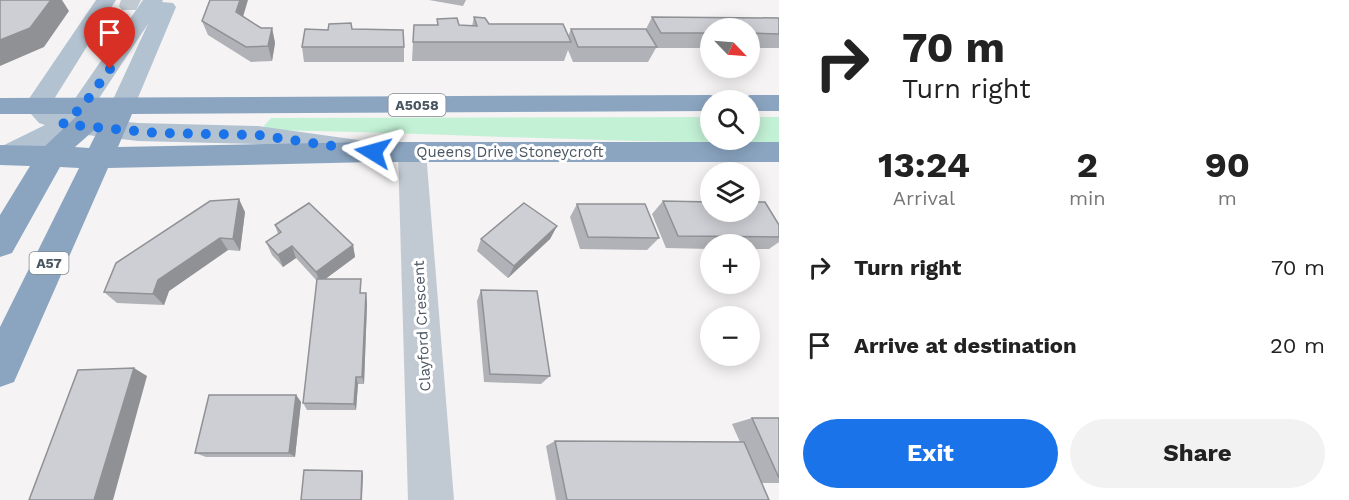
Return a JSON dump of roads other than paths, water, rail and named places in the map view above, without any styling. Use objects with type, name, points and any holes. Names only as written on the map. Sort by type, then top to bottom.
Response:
[{"type":"highway","points":[[760,103],[779,103]]},
{"type":"highway","name":"A5058","points":[[3,159],[68,129],[110,131],[700,104]]},
{"type":"highway","points":[[0,106],[20,121],[3,159]]},
{"type":"highway","points":[[0,243],[68,129],[103,110],[110,131]]},
{"type":"highway","name":"Queens Drive Stoneycroft","points":[[110,131],[373,152],[779,152]]},
{"type":"highway","name":"A57","points":[[0,368],[110,131]]},
{"type":"main road","points":[[20,121],[43,116],[68,129],[153,0]]},
{"type":"main road","name":"A57","points":[[110,131],[169,0]]},
{"type":"main road","points":[[20,121],[122,2]]},
{"type":"street","name":"Clayford Crescent","points":[[412,152],[431,500]]}]
